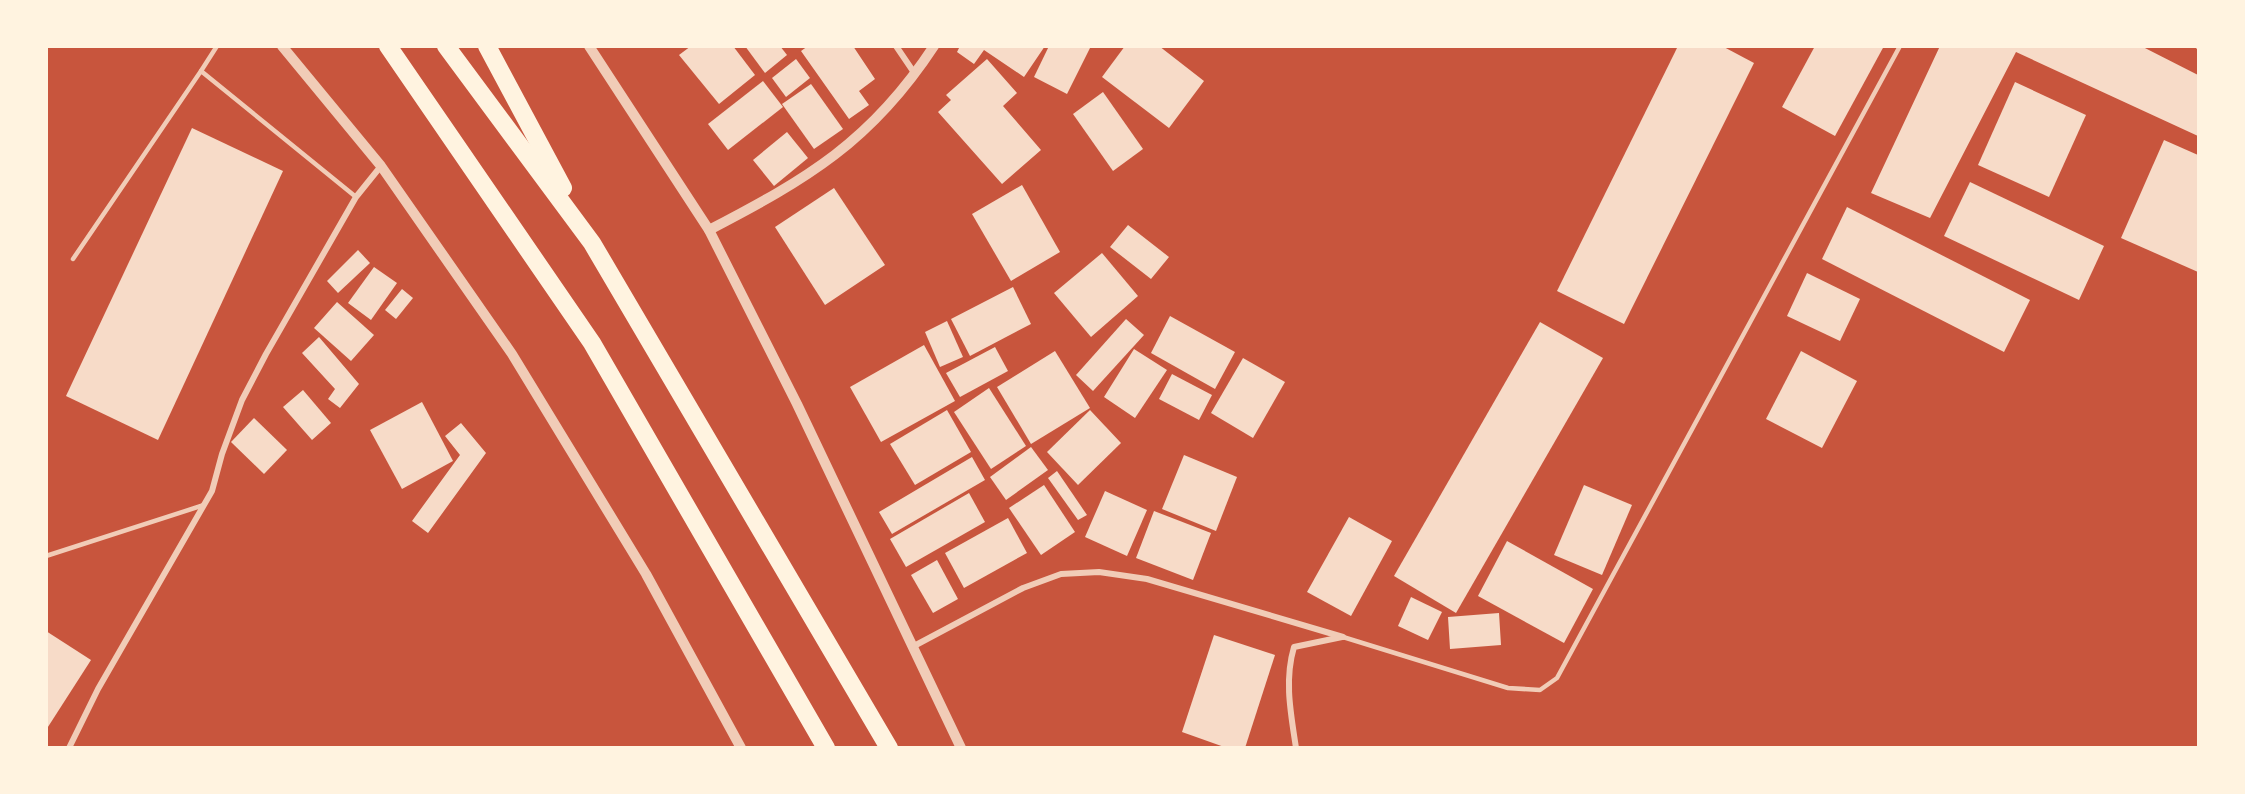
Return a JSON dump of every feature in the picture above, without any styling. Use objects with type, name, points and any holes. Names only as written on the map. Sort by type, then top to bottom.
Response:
[{"type":"highway","points":[[388,46],[592,343],[826,747]]},
{"type":"highway","points":[[446,46],[592,243]]},
{"type":"highway","points":[[487,46],[592,243],[889,747]]},
{"type":"street","points":[[282,46],[381,166],[512,354],[646,574],[741,747]]},
{"type":"street","points":[[589,46],[709,230],[797,404],[961,747]]},
{"type":"street","points":[[896,46],[915,75]]},
{"type":"street","points":[[709,230],[787,189],[849,146],[885,111],[915,75],[934,46]]},
{"type":"street","points":[[69,747],[98,688],[212,491],[222,454],[242,400],[356,197],[381,166]]},
{"type":"street","points":[[914,646],[1023,588],[1061,574],[1099,572],[1147,579],[1343,637]]},
{"type":"street","points":[[1296,747],[1288,684],[1288,666],[1294,647],[1343,637]]},
{"type":"lane","points":[[73,259],[217,46]]},
{"type":"lane","points":[[1343,637],[1508,688],[1540,690],[1557,678],[1900,46]]},
{"type":"lane","points":[[201,71],[356,197]]},
{"type":"lane","points":[[46,556],[204,505]]},
{"type":"building","points":[[691,46],[733,46],[755,75],[719,104],[679,55]]},
{"type":"building","points":[[745,46],[780,46],[787,55],[765,73]]},
{"type":"building","points":[[808,46],[853,46],[875,79],[859,91],[869,105],[849,119],[801,51]]},
{"type":"building","points":[[960,46],[1045,46],[1024,77],[984,50],[974,64],[957,52]]},
{"type":"building","points":[[1049,46],[1091,46],[1067,94],[1034,77]]},
{"type":"building","points":[[1125,46],[1159,46],[1204,81],[1169,128],[1102,77]]},
{"type":"building","points":[[1678,46],[1722,46],[1754,63],[1624,324],[1557,291]]},
{"type":"building","points":[[1815,46],[1884,46],[1835,136],[1782,107]]},
{"type":"building","points":[[1940,46],[2141,46],[2198,75],[2198,136],[2016,52],[1930,218],[1871,193]]},
{"type":"building","points":[[796,59],[810,78],[786,97],[772,78]]},
{"type":"building","points":[[987,59],[1017,93],[1003,106],[1041,150],[1002,184],[938,112],[951,100],[946,95]]},
{"type":"building","points":[[763,81],[783,107],[728,150],[708,124]]},
{"type":"building","points":[[2015,82],[2086,115],[2049,197],[1978,165]]},
{"type":"building","points":[[811,84],[843,129],[814,149],[782,104]]},
{"type":"building","points":[[1103,92],[1143,149],[1113,171],[1073,114]]},
{"type":"building","points":[[192,128],[283,171],[158,440],[66,396]]},
{"type":"building","points":[[787,132],[808,158],[774,186],[753,160]]},
{"type":"building","points":[[2164,140],[2198,155],[2198,272],[2121,238]]},
{"type":"building","points":[[1970,182],[2104,246],[2079,300],[1944,236]]},
{"type":"building","points":[[1022,185],[1060,252],[1011,281],[972,214]]},
{"type":"building","points":[[834,188],[885,265],[825,305],[775,227]]},
{"type":"building","points":[[1847,207],[2030,300],[2004,352],[1822,259]]},
{"type":"building","points":[[1128,225],[1169,257],[1151,279],[1110,247]]},
{"type":"building","points":[[358,250],[370,263],[338,293],[327,281]]},
{"type":"building","points":[[1102,253],[1138,296],[1091,337],[1054,293]]},
{"type":"building","points":[[374,267],[397,283],[371,320],[348,303]]},
{"type":"building","points":[[1807,273],[1860,299],[1840,341],[1787,316]]},
{"type":"building","points":[[1013,287],[1031,324],[970,356],[951,319]]},
{"type":"building","points":[[402,289],[413,298],[396,319],[385,310]]},
{"type":"building","points":[[337,302],[374,335],[351,361],[314,328]]},
{"type":"building","points":[[1170,316],[1235,352],[1215,389],[1151,353]]},
{"type":"building","points":[[1126,319],[1144,335],[1093,391],[1076,375]]},
{"type":"building","points":[[947,321],[963,357],[940,367],[925,332]]},
{"type":"building","points":[[1540,322],[1603,358],[1456,613],[1394,576]]},
{"type":"building","points":[[319,337],[359,384],[340,408],[328,399],[335,389],[302,353]]},
{"type":"building","points":[[924,345],[955,401],[881,442],[850,387]]},
{"type":"building","points":[[995,347],[1008,371],[960,397],[946,373]]},
{"type":"building","points":[[1134,349],[1167,370],[1135,418],[1104,397]]},
{"type":"building","points":[[1055,351],[1090,408],[1031,444],[997,387]]},
{"type":"building","points":[[1801,351],[1857,381],[1822,448],[1766,419]]},
{"type":"building","points":[[1243,358],[1285,382],[1253,438],[1211,413]]},
{"type":"building","points":[[1172,374],[1212,395],[1199,420],[1159,399]]},
{"type":"building","points":[[989,388],[1026,446],[991,469],[954,412]]},
{"type":"building","points":[[303,390],[331,423],[312,440],[283,407]]},
{"type":"building","points":[[422,402],[453,461],[402,489],[370,430]]},
{"type":"building","points":[[947,410],[971,452],[915,485],[890,444]]},
{"type":"building","points":[[1090,410],[1121,443],[1078,485],[1047,452]]},
{"type":"building","points":[[254,418],[287,450],[264,474],[231,442]]},
{"type":"building","points":[[461,423],[486,453],[428,533],[412,521],[460,455],[445,436]]},
{"type":"building","points":[[1031,447],[1048,470],[1006,500],[990,477]]},
{"type":"building","points":[[1184,455],[1237,477],[1216,531],[1162,509]]},
{"type":"building","points":[[972,457],[985,480],[892,534],[879,512]]},
{"type":"building","points":[[1057,471],[1087,515],[1078,520],[1048,478]]},
{"type":"building","points":[[1044,485],[1075,532],[1041,555],[1009,508]]},
{"type":"building","points":[[1584,485],[1632,505],[1602,575],[1554,555]]},
{"type":"building","points":[[1105,491],[1147,510],[1127,556],[1085,537]]},
{"type":"building","points":[[969,493],[985,522],[906,567],[890,539]]},
{"type":"building","points":[[1154,511],[1211,533],[1193,580],[1136,558]]},
{"type":"building","points":[[1349,517],[1392,541],[1351,616],[1307,592]]},
{"type":"building","points":[[1008,518],[1027,553],[964,588],[945,553]]},
{"type":"building","points":[[1507,541],[1593,589],[1564,643],[1478,596]]},
{"type":"building","points":[[937,560],[958,599],[933,613],[911,575]]},
{"type":"building","points":[[1411,597],[1442,612],[1428,640],[1398,626]]},
{"type":"building","points":[[1499,613],[1501,645],[1450,649],[1448,617]]},
{"type":"building","points":[[46,631],[91,660],[46,730]]},
{"type":"building","points":[[1214,635],[1275,655],[1245,748],[1227,748],[1182,732]]}]
